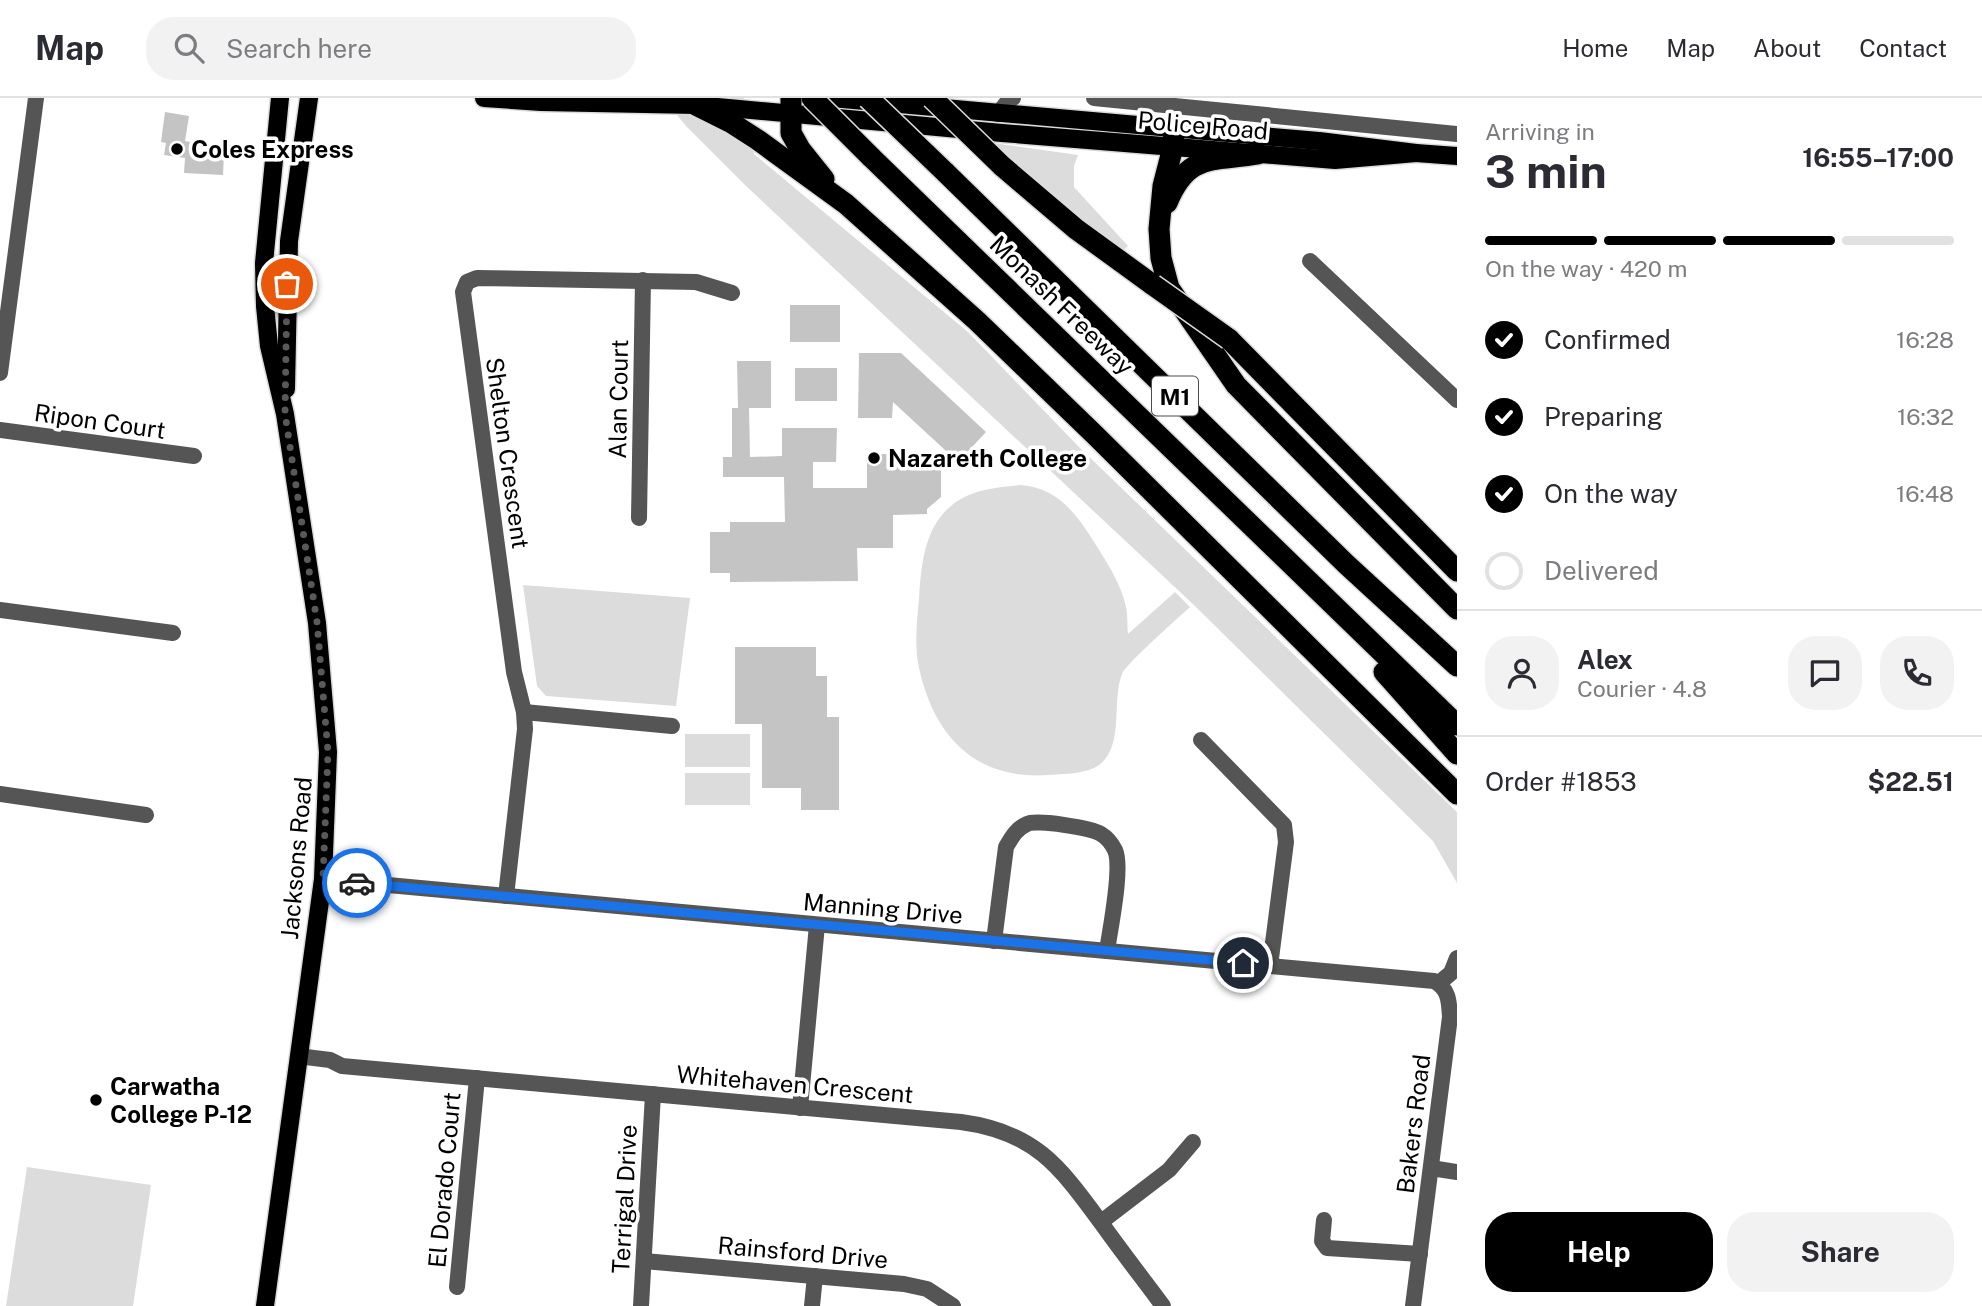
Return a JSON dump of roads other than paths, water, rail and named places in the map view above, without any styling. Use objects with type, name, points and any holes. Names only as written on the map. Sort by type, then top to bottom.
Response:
[{"type":"highway","name":"Monash Freeway","points":[[812,98],[1457,725]]},
{"type":"highway","name":"Monash Freeway","points":[[868,98],[1346,564],[1457,666]]},
{"type":"highway","points":[[932,98],[1002,166],[1076,229],[1230,339],[1457,571]]},
{"type":"highway","points":[[696,105],[750,135],[846,205],[977,321],[1457,794]]},
{"type":"highway","points":[[791,106],[791,133],[800,149],[846,205]]},
{"type":"highway","points":[[1173,138],[1163,186],[1159,229],[1161,258],[1169,288],[1236,385],[1457,609]]},
{"type":"highway","points":[[1159,229],[1173,190],[1179,179],[1194,164],[1258,154]]},
{"type":"highway","points":[[1271,546],[1457,754]]},
{"type":"main road","name":"Jacksons Road","points":[[265,1306],[323,879],[327,739],[317,622],[285,414],[269,346],[265,306],[264,262],[279,98]]},
{"type":"main road","name":"Jacksons Road","points":[[285,414],[289,242],[309,98]]},
{"type":"main road","name":"Police Road","points":[[484,98],[791,106],[1173,138],[1319,141],[1457,156]]},
{"type":"main road","name":"Police Road","points":[[831,98],[998,114],[1173,138],[1258,154],[1335,160],[1416,153]]},
{"type":"street","points":[[0,373],[6,277],[36,98]]},
{"type":"street","points":[[998,114],[1013,98]]},
{"type":"street","points":[[1094,98],[1457,134]]},
{"type":"street","points":[[1416,153],[1418,130]]},
{"type":"street","points":[[1310,261],[1457,400]]},
{"type":"street","name":"Shelton Crescent","points":[[506,896],[525,741],[524,712],[514,671],[463,292],[467,282],[477,278],[696,282],[732,293]]},
{"type":"street","name":"Alan Court","points":[[639,518],[643,280]]},
{"type":"street","name":"Ripon Court","points":[[0,430],[194,456]]},
{"type":"street","points":[[0,610],[173,633]]},
{"type":"street","points":[[524,712],[672,726]]},
{"type":"street","points":[[1201,740],[1284,825],[1286,842],[1270,966]]},
{"type":"street","points":[[0,794],[146,815]]},
{"type":"street","points":[[994,941],[1006,847],[1013,834],[1024,825],[1035,822],[1092,830],[1105,837],[1114,849],[1118,866],[1107,951]]},
{"type":"street","name":"Manning Drive","points":[[323,879],[1415,978],[1439,983]]},
{"type":"street","points":[[800,1108],[817,925]]},
{"type":"street","points":[[1439,983],[1451,973],[1457,958]]},
{"type":"street","name":"Bakers Road","points":[[1413,1306],[1450,1017],[1447,994],[1439,983]]},
{"type":"street","name":"Whitehaven Crescent","points":[[298,1062],[330,1060],[342,1066],[961,1122],[996,1128],[1027,1143],[1053,1161],[1163,1306]]},
{"type":"street","name":"El Dorado Court","points":[[457,1287],[477,1078]]},
{"type":"street","name":"Terrigal Drive","points":[[641,1306],[653,1094]]},
{"type":"street","points":[[1101,1222],[1169,1170],[1193,1142]]},
{"type":"street","points":[[1431,1168],[1457,1172]]},
{"type":"street","points":[[1324,1220],[1322,1241],[1328,1248],[1420,1254]]},
{"type":"street","name":"Rainsford Drive","points":[[644,1261],[917,1286],[937,1294],[953,1306]]},
{"type":"street","points":[[812,1306],[815,1276]]},
{"type":"place","name":"Coles Express","points":[[177,149]]},
{"type":"place","name":"Nazareth College","points":[[874,458]]},
{"type":"place","name":"Carwatha College P-12","points":[[96,1100]]}]
